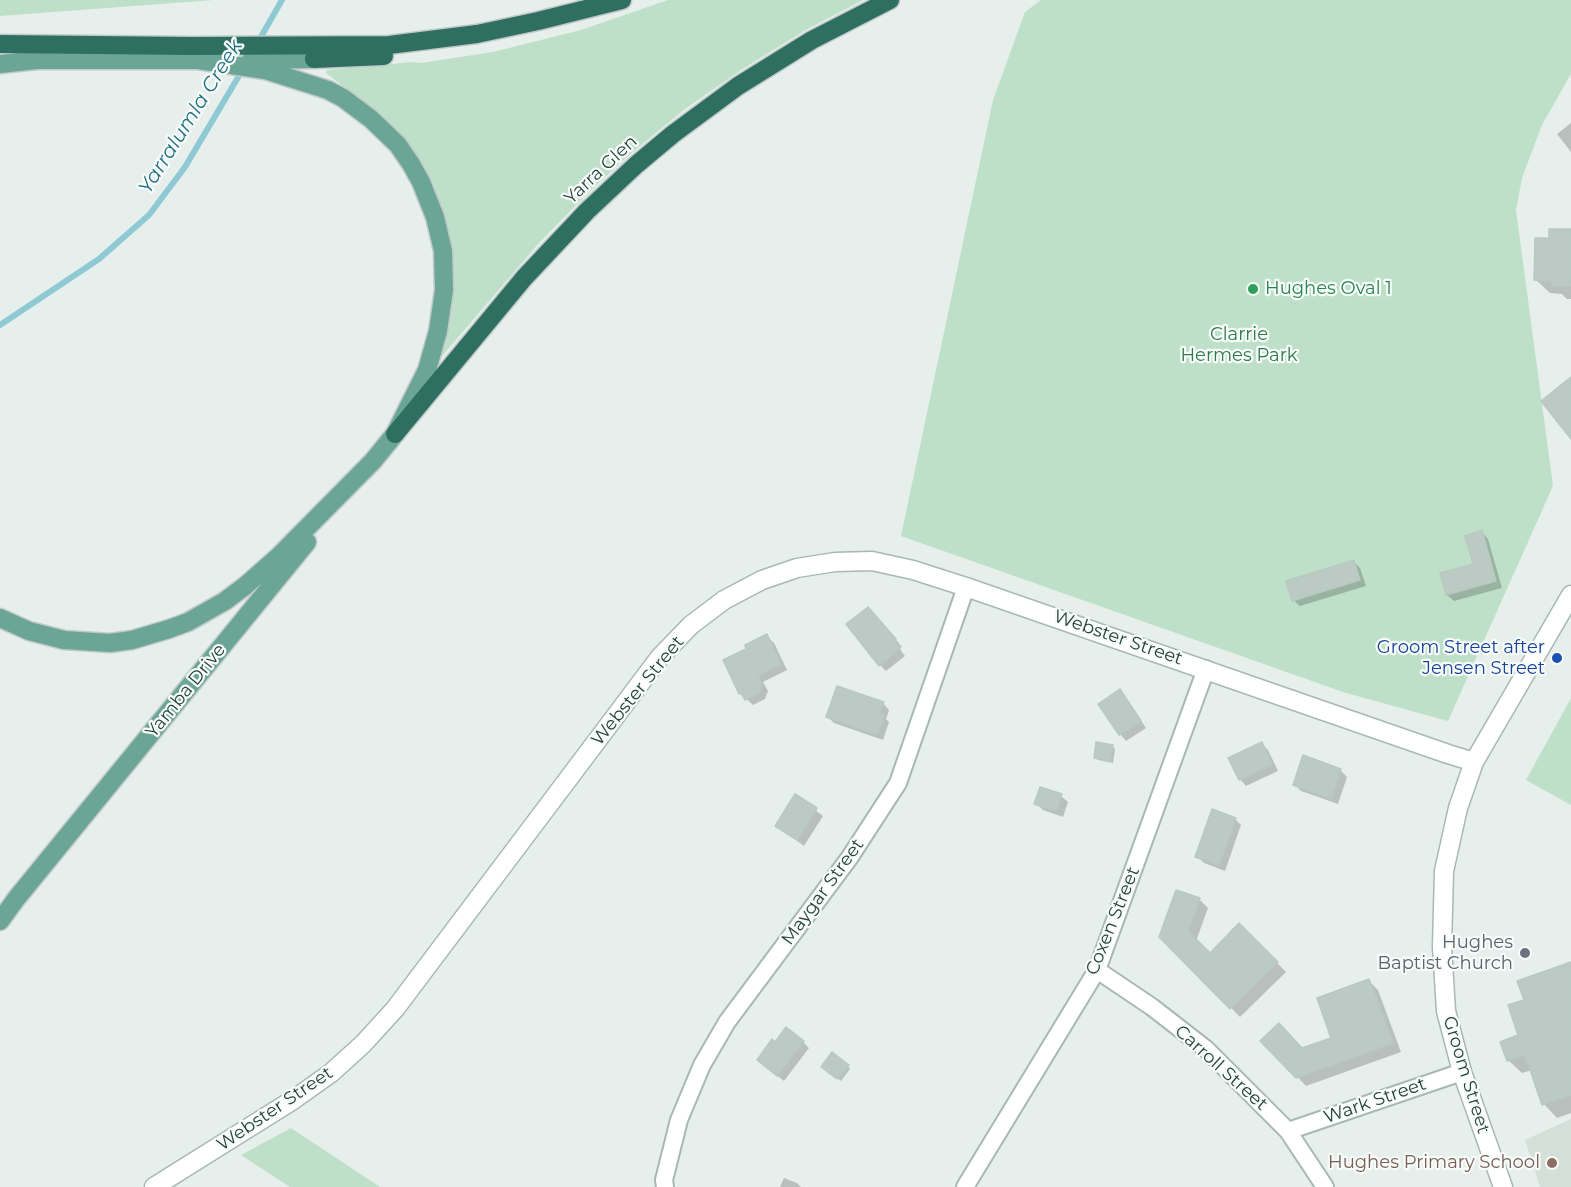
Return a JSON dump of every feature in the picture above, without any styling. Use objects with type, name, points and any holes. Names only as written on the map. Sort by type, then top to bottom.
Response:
[{"type":"highway","points":[[316,53],[477,34],[622,0]]},
{"type":"highway","points":[[316,53],[378,56],[481,42],[558,24],[637,0]]},
{"type":"highway","name":"Yarra Glen","points":[[394,434],[524,278],[586,211],[636,165],[673,134],[747,80],[812,40],[890,0]]},
{"type":"highway","points":[[0,44],[191,55]]},
{"type":"main road","points":[[0,64],[37,60],[316,53]]},
{"type":"main road","points":[[0,618],[45,636],[86,643],[132,640],[188,622],[225,601],[260,573],[372,461],[394,434],[427,370],[438,331],[444,290],[444,269],[435,217],[422,182],[411,164],[386,132],[343,98],[304,81],[248,66],[191,55]]},
{"type":"main road","name":"Yamba Drive","points":[[0,921],[372,461]]},
{"type":"street","name":"Webster Street","points":[[154,1187],[293,1100],[331,1073],[363,1044],[395,1009],[660,657],[691,625],[724,600],[762,580],[788,571],[835,562],[872,561],[966,586],[1474,762]]},
{"type":"street","name":"Maygar Street","points":[[665,1187],[664,1179],[679,1120],[702,1065],[727,1022],[850,857],[898,783],[966,586]]},
{"type":"street","name":"Groom Street","points":[[1503,1187],[1462,1071],[1446,1011],[1442,947],[1444,871],[1458,808],[1474,762],[1571,595]]},
{"type":"street","name":"Coxen Street","points":[[965,1187],[1097,970],[1206,669]]},
{"type":"street","name":"Carroll Street","points":[[1097,970],[1152,1007],[1206,1049],[1288,1131],[1325,1187]]},
{"type":"street","name":"Wark Street","points":[[1288,1131],[1462,1071]]},
{"type":"shaded area","name":"Hughes Primary School","points":[[1571,1119],[1571,1187],[1540,1187],[1525,1140]]},
{"type":"green space","points":[[0,0],[214,0],[0,16]]},
{"type":"green space","points":[[668,0],[863,0],[804,31],[741,70],[685,109],[628,156],[539,243],[436,363],[447,250],[375,111],[326,73],[327,70],[421,63],[493,52],[581,30]]},
{"type":"green space","name":"Clarrie Hermes Park","points":[[1041,0],[1571,0],[1571,74],[1542,125],[1522,178],[1516,210],[1553,486],[1448,721],[1346,693],[901,536],[993,100],[1025,12]]},
{"type":"green space","points":[[1571,698],[1571,805],[1526,780]]},
{"type":"green space","points":[[291,1128],[380,1187],[290,1187],[241,1155]]},
{"type":"building","points":[[1549,229],[1571,229],[1571,286],[1552,286],[1552,281],[1534,280],[1535,238],[1549,238]]},
{"type":"building","points":[[1571,377],[1571,439],[1541,401]]},
{"type":"building","points":[[1482,530],[1496,581],[1446,595],[1440,573],[1473,564],[1465,536]]},
{"type":"building","points":[[1354,560],[1360,580],[1292,601],[1286,581]]},
{"type":"building","points":[[868,607],[896,639],[894,641],[900,649],[879,666],[846,624]]},
{"type":"building","points":[[767,634],[781,664],[758,675],[762,684],[759,693],[745,700],[741,693],[739,694],[723,660],[746,649],[745,645]]},
{"type":"building","points":[[837,686],[884,702],[879,713],[884,715],[877,735],[826,717]]},
{"type":"building","points":[[1120,689],[1141,721],[1119,735],[1098,704]]},
{"type":"building","points":[[1096,742],[1113,745],[1110,761],[1094,758]]},
{"type":"building","points":[[1262,742],[1272,764],[1239,780],[1228,758]]},
{"type":"building","points":[[1303,755],[1341,769],[1331,799],[1293,785]]},
{"type":"building","points":[[1040,787],[1062,794],[1056,811],[1034,804]]},
{"type":"building","points":[[795,794],[817,808],[797,840],[775,826]]},
{"type":"building","points":[[1212,809],[1236,818],[1219,865],[1195,857]]},
{"type":"building","points":[[1176,890],[1200,898],[1188,931],[1210,953],[1239,923],[1278,962],[1230,1009],[1159,937]]},
{"type":"building","points":[[1571,962],[1571,1095],[1542,1105],[1525,1055],[1507,1061],[1500,1042],[1518,1035],[1508,1005],[1524,1000],[1517,981]]},
{"type":"building","points":[[1369,979],[1393,1043],[1296,1078],[1260,1041],[1279,1023],[1302,1048],[1331,1038],[1317,998]]},
{"type":"building","points":[[786,1027],[804,1041],[777,1076],[757,1060],[772,1039],[775,1042]]},
{"type":"building","points":[[832,1052],[849,1065],[837,1079],[821,1067]]},
{"type":"waterway","name":"Yarralumla Creek","points":[[258,42],[282,0]]},
{"type":"waterway","name":"Yarralumla Creek","points":[[0,325],[99,259],[149,215],[185,167],[243,69]]},
{"type":"place","name":"Hughes Oval 1","points":[[1253,289]]},
{"type":"place","name":"Groom Street after Jensen Street","points":[[1557,658]]},
{"type":"place","name":"Hughes Baptist Church","points":[[1525,953]]},
{"type":"place","name":"Hughes Primary School","points":[[1552,1163]]}]
